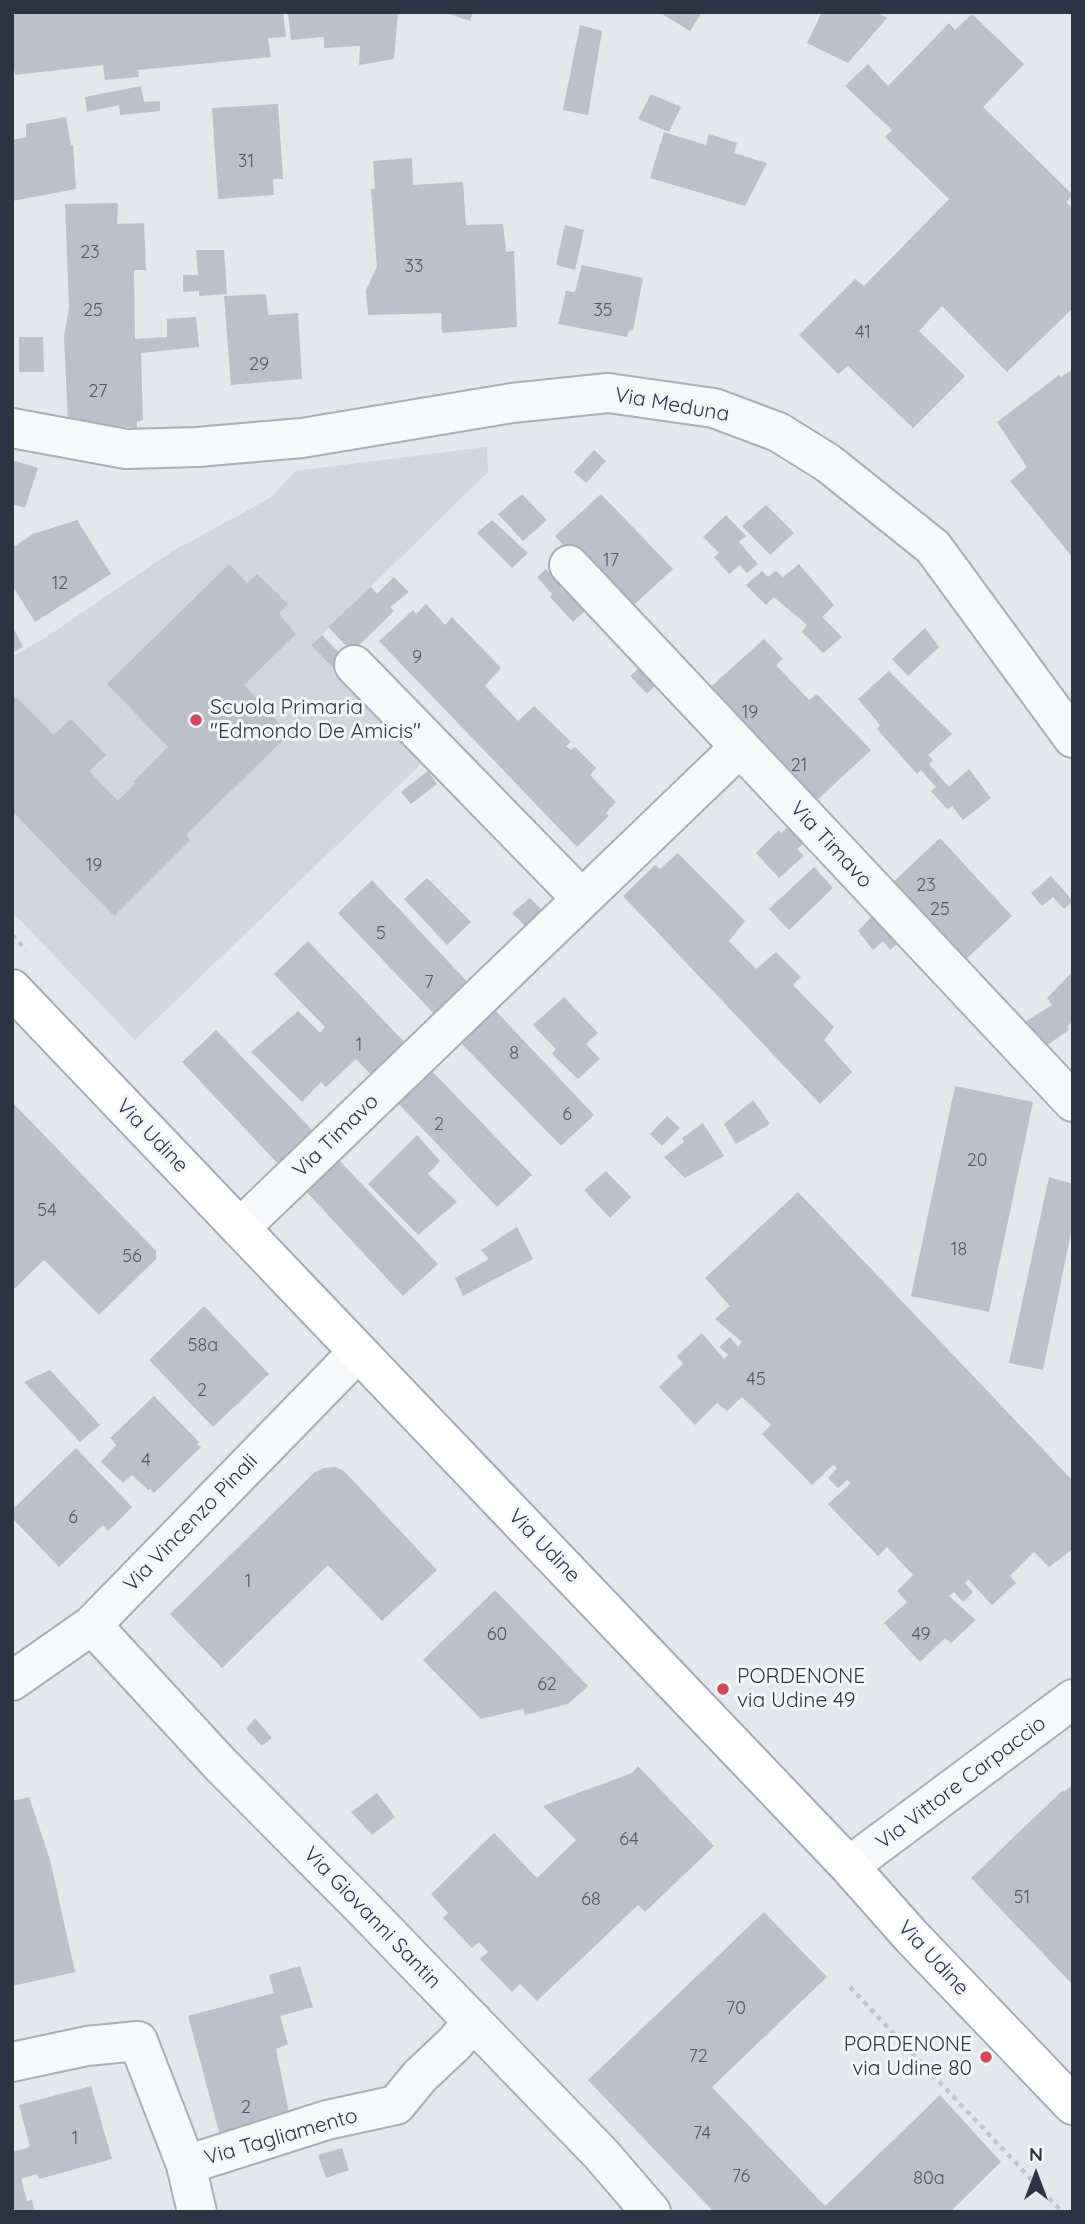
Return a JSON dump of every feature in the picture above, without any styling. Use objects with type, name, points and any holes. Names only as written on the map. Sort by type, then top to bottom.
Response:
[{"type":"main road","name":"Via Udine","points":[[12,989],[849,1866],[911,1936],[1073,2105]]},
{"type":"street","name":"Via Meduna","points":[[12,428],[126,449],[302,438],[512,403],[608,393],[714,408],[778,432],[828,463],[933,547],[1073,738]]},
{"type":"street","points":[[569,565],[740,747]]},
{"type":"street","points":[[354,665],[582,899]]},
{"type":"street","name":"Via Timavo","points":[[240,1228],[740,747],[1073,1102]]},
{"type":"street","name":"Via Vincenzo Pinali","points":[[12,1681],[92,1625],[358,1352]]},
{"type":"street","name":"Via Giovanni Santin","points":[[92,1625],[221,1765],[601,2154],[651,2212]]},
{"type":"street","name":"Via Vittore Carpaccio","points":[[849,1866],[1073,1699]]},
{"type":"street","name":"Via Tagliamento","points":[[12,2062],[88,2046],[138,2041],[186,2165],[327,2120],[396,2105],[473,2021]]},
{"type":"street","points":[[186,2165],[197,2212]]},
{"type":"path","points":[[850,1987],[1062,2212]]},
{"type":"shaded area","name":"Scuola Primaria \"Edmondo De Amicis\"","points":[[487,447],[488,472],[311,645],[421,764],[135,1040],[12,912],[12,657],[45,638],[171,552],[270,498],[296,471]]},
{"type":"building","points":[[12,12],[283,12],[286,37],[268,38],[271,57],[138,70],[139,77],[105,80],[103,65],[15,75]]},
{"type":"building","points":[[288,12],[398,12],[394,59],[359,65],[360,46],[324,48],[324,37],[291,40]]},
{"type":"building","points":[[444,12],[473,12],[470,21]]},
{"type":"building","points":[[659,12],[702,12],[690,31]]},
{"type":"building","points":[[822,12],[877,12],[887,18],[848,63],[807,43]]},
{"type":"building","points":[[972,14],[1024,64],[983,107],[1073,195],[1066,202],[1073,208],[1073,253],[1070,256],[1073,259],[1073,308],[1007,372],[942,306],[919,331],[965,376],[913,428],[848,366],[838,374],[799,335],[855,279],[864,286],[949,199],[885,137],[892,130],[845,86],[868,64],[888,86],[949,23],[955,30]]},
{"type":"building","points":[[580,25],[602,31],[588,115],[563,110]]},
{"type":"building","points":[[141,86],[144,102],[160,101],[160,111],[120,115],[119,105],[87,112],[85,97]]},
{"type":"building","points":[[651,94],[681,107],[669,132],[638,119]]},
{"type":"building","points":[[278,104],[283,179],[273,179],[274,195],[218,199],[212,108]]},
{"type":"building","points":[[66,117],[73,145],[76,189],[12,201],[12,140],[26,137],[26,124]]},
{"type":"building","points":[[664,132],[706,145],[709,134],[737,143],[734,153],[767,163],[745,206],[650,178]]},
{"type":"building","points":[[412,158],[413,185],[463,182],[466,225],[503,224],[506,252],[514,251],[517,327],[442,333],[441,313],[368,315],[366,290],[377,267],[371,189],[375,189],[373,161]]},
{"type":"building","points":[[118,203],[117,224],[144,223],[146,270],[134,270],[135,339],[167,337],[167,319],[196,317],[199,347],[141,353],[143,420],[137,422],[137,428],[68,421],[64,337],[69,308],[65,204]]},
{"type":"building","points":[[565,225],[584,230],[575,270],[556,265]]},
{"type":"building","points":[[196,250],[224,250],[227,294],[199,296],[199,291],[183,292],[183,275],[198,275]]},
{"type":"building","points":[[582,265],[643,278],[633,331],[629,330],[627,337],[558,324],[566,291],[575,292]]},
{"type":"building","points":[[266,294],[268,315],[298,313],[302,379],[231,385],[224,296]]},
{"type":"building","points":[[19,337],[43,337],[44,372],[19,372]]},
{"type":"building","points":[[1073,369],[1073,558],[1010,481],[1027,467],[997,422],[1059,375],[1061,377]]},
{"type":"building","points":[[594,450],[606,461],[586,483],[574,472]]},
{"type":"building","points":[[12,460],[38,468],[25,508],[12,504]]},
{"type":"building","points":[[522,494],[547,520],[523,541],[498,514]]},
{"type":"building","points":[[601,494],[673,569],[626,612],[555,536]]},
{"type":"building","points":[[766,505],[794,533],[770,555],[742,526]]},
{"type":"building","points":[[726,515],[746,536],[739,542],[758,564],[747,573],[740,565],[729,574],[714,557],[719,553],[703,537]]},
{"type":"building","points":[[77,520],[111,574],[35,622],[12,585],[12,548],[33,534]]},
{"type":"building","points":[[492,520],[528,553],[512,568],[477,533]]},
{"type":"building","points":[[229,564],[247,583],[257,574],[288,604],[279,614],[296,634],[244,685],[289,734],[186,835],[190,840],[114,916],[12,811],[12,701],[16,697],[54,735],[71,719],[106,755],[89,771],[118,801],[168,747],[107,684]]},
{"type":"building","points":[[799,564],[834,605],[822,617],[842,637],[823,653],[802,632],[807,625],[774,597],[766,605],[746,585],[762,571],[768,577],[776,571],[783,577]]},
{"type":"building","points":[[546,569],[585,611],[573,622],[550,597],[552,594],[537,577]]},
{"type":"building","points":[[394,577],[409,592],[390,607],[394,611],[352,652],[328,627],[371,587],[377,594]]},
{"type":"building","points":[[426,604],[445,625],[452,617],[501,668],[485,686],[518,721],[534,706],[571,742],[566,746],[571,750],[575,747],[596,768],[590,775],[616,802],[606,813],[609,816],[577,847],[379,641],[413,610],[416,614]]},
{"type":"building","points":[[12,625],[23,647],[12,653]]},
{"type":"building","points":[[925,628],[939,647],[908,676],[892,659]]},
{"type":"building","points":[[322,635],[345,659],[334,669],[311,645]]},
{"type":"building","points":[[764,639],[783,659],[776,665],[809,700],[817,694],[871,750],[812,805],[705,692]]},
{"type":"building","points":[[640,667],[656,684],[647,694],[630,676]]},
{"type":"building","points":[[889,671],[952,734],[928,755],[933,760],[929,764],[949,787],[969,769],[991,798],[963,820],[952,806],[947,809],[931,791],[936,787],[921,770],[917,774],[877,729],[880,725],[858,699]]},
{"type":"building","points":[[428,771],[437,784],[411,804],[401,792]]},
{"type":"building","points":[[791,824],[808,840],[797,849],[804,856],[779,878],[756,853],[779,830],[781,833]]},
{"type":"building","points":[[940,838],[1012,916],[963,962],[889,886]]},
{"type":"building","points":[[678,853],[745,921],[729,941],[756,969],[776,952],[801,977],[793,985],[834,1027],[824,1040],[852,1072],[820,1104],[623,896],[655,865],[660,869]]},
{"type":"building","points":[[814,867],[833,888],[789,930],[769,909]]},
{"type":"building","points":[[1051,876],[1073,901],[1064,909],[1053,897],[1042,906],[1031,893]]},
{"type":"building","points":[[427,878],[471,922],[447,945],[404,899]]},
{"type":"building","points":[[372,880],[473,988],[439,1019],[338,913]]},
{"type":"building","points":[[530,898],[547,915],[530,931],[512,913]]},
{"type":"building","points":[[875,913],[903,939],[890,950],[883,941],[873,950],[858,931]]},
{"type":"building","points":[[308,941],[411,1049],[376,1080],[356,1059],[326,1087],[321,1082],[302,1102],[251,1052],[298,1011],[320,1033],[325,1027],[274,974]]},
{"type":"building","points":[[1073,971],[1073,1020],[1067,1027],[1069,1030],[1040,1050],[1023,1023],[1052,1005],[1047,998]]},
{"type":"building","points":[[564,997],[598,1033],[586,1044],[600,1059],[578,1079],[552,1054],[556,1049],[533,1025]]},
{"type":"building","points":[[493,1008],[594,1115],[561,1146],[459,1041]]},
{"type":"building","points":[[216,1030],[318,1136],[283,1169],[182,1062]]},
{"type":"building","points":[[430,1069],[532,1175],[497,1207],[396,1101]]},
{"type":"building","points":[[955,1086],[1033,1102],[989,1312],[911,1296]]},
{"type":"building","points":[[753,1100],[770,1124],[736,1144],[724,1124]]},
{"type":"building","points":[[12,1102],[156,1251],[156,1259],[99,1315],[44,1260],[12,1291]]},
{"type":"building","points":[[667,1116],[680,1128],[662,1146],[650,1134]]},
{"type":"building","points":[[703,1123],[724,1156],[685,1178],[664,1157],[684,1142],[682,1138]]},
{"type":"building","points":[[417,1135],[440,1161],[428,1174],[457,1202],[418,1235],[368,1184]]},
{"type":"building","points":[[337,1158],[438,1264],[403,1296],[304,1189]]},
{"type":"building","points":[[606,1171],[631,1197],[610,1218],[584,1190]]},
{"type":"building","points":[[1049,1177],[1073,1184],[1073,1223],[1043,1370],[1009,1363]]},
{"type":"building","points":[[798,1192],[1073,1481],[1073,1549],[1049,1567],[1034,1552],[1010,1576],[1016,1583],[992,1605],[968,1579],[965,1583],[973,1592],[963,1602],[954,1592],[949,1596],[976,1620],[951,1643],[945,1638],[920,1662],[884,1623],[907,1602],[897,1591],[913,1575],[887,1547],[878,1556],[828,1504],[851,1483],[847,1480],[838,1488],[828,1478],[837,1468],[833,1465],[812,1485],[762,1434],[771,1425],[742,1397],[727,1411],[717,1403],[695,1425],[659,1387],[683,1364],[677,1356],[702,1333],[724,1359],[728,1355],[719,1347],[730,1337],[738,1347],[742,1342],[715,1319],[730,1306],[705,1278]]},
{"type":"building","points":[[517,1227],[533,1259],[463,1296],[455,1278],[489,1259],[481,1250]]},
{"type":"building","points":[[204,1306],[269,1374],[213,1427],[149,1360]]},
{"type":"building","points":[[50,1370],[100,1425],[80,1442],[24,1382]]},
{"type":"building","points":[[154,1396],[201,1447],[154,1493],[132,1475],[123,1483],[101,1462],[116,1445],[110,1438]]},
{"type":"building","points":[[76,1448],[132,1507],[108,1531],[103,1525],[59,1567],[12,1518],[12,1510]]},
{"type":"building","points":[[335,1467],[344,1471],[437,1570],[382,1621],[328,1565],[222,1668],[170,1614],[315,1472]]},
{"type":"building","points":[[495,1590],[588,1686],[568,1704],[525,1715],[523,1709],[481,1719],[423,1660]]},
{"type":"building","points":[[255,1718],[272,1738],[262,1746],[246,1729]]},
{"type":"building","points":[[638,1766],[714,1846],[645,1912],[638,1905],[537,2001],[520,1984],[512,1992],[480,1959],[488,1952],[479,1942],[472,1948],[443,1918],[448,1913],[431,1894],[494,1833],[537,1878],[576,1840],[543,1806],[632,1773]]},
{"type":"building","points":[[1073,1784],[1073,1985],[971,1878],[1063,1790],[1064,1792]]},
{"type":"building","points":[[377,1793],[395,1817],[372,1835],[351,1812]]},
{"type":"building","points":[[29,1797],[50,1860],[75,1972],[12,1986],[12,1801]]},
{"type":"building","points":[[764,1912],[827,1977],[712,2087],[825,2206],[940,2095],[1001,2162],[950,2212],[714,2212],[588,2080]]},
{"type":"building","points":[[300,1966],[313,2007],[280,2016],[288,2044],[276,2049],[290,2118],[220,2135],[188,2016],[274,1993],[269,1975]]},
{"type":"building","points":[[91,2086],[112,2159],[39,2179],[37,2174],[21,2179],[27,2201],[32,2200],[35,2212],[12,2212],[12,2152],[30,2147],[19,2105]]},
{"type":"building","points":[[342,2148],[349,2170],[326,2178],[318,2155]]},
{"type":"place","name":"Scuola Primaria \"Edmondo De Amicis\"","points":[[196,720]]},
{"type":"place","name":"PORDENONE via Udine 49","points":[[723,1689]]},
{"type":"place","name":"PORDENONE via Udine 80","points":[[986,2057]]}]
